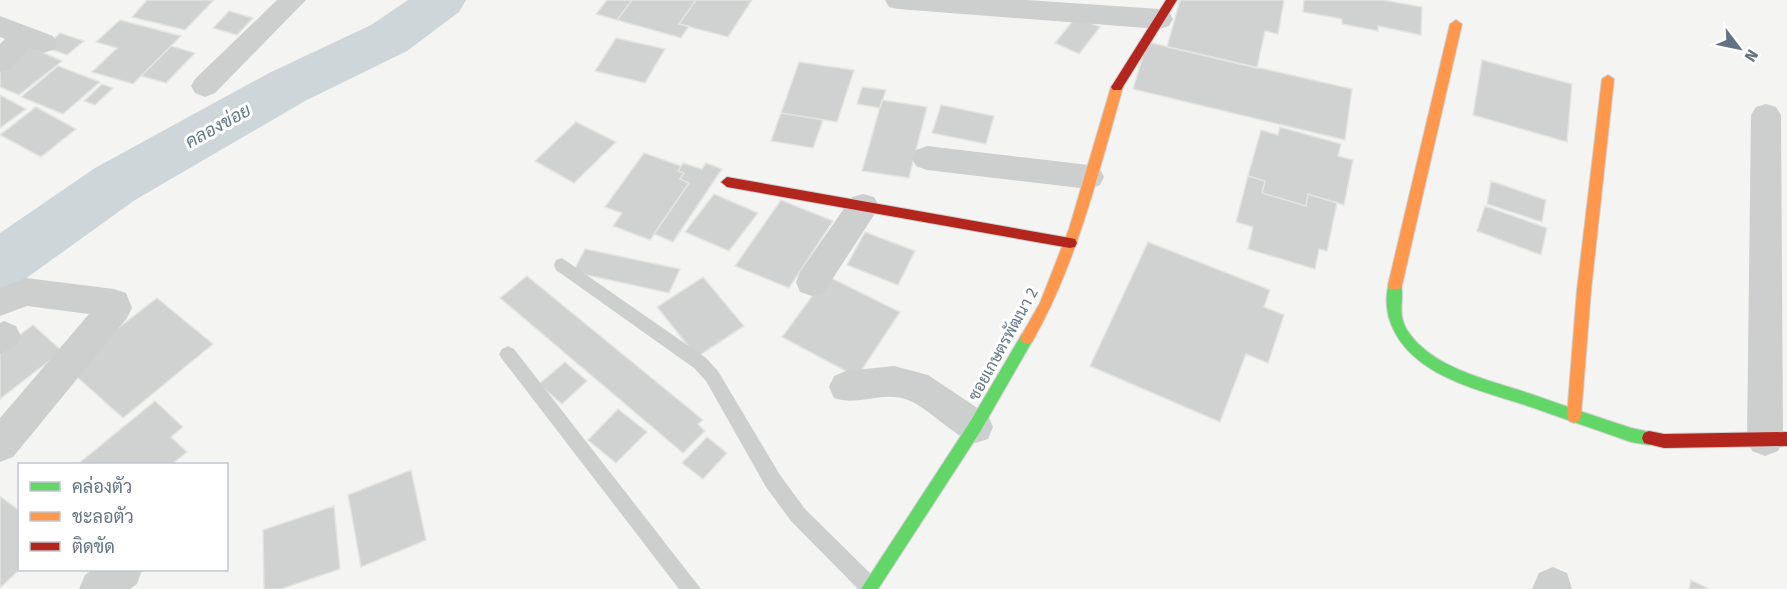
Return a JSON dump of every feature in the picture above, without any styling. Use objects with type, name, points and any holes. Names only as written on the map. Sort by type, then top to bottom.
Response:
[{"type":"street","points":[[205,86],[293,0]]},
{"type":"street","points":[[898,0],[1166,9]]},
{"type":"street","name":"ซอยเกษตรพัฒนา 2","points":[[870,588],[975,427],[1046,305],[1070,243],[1114,91],[1166,9]]},
{"type":"street","points":[[1456,24],[1391,302],[1400,331],[1415,352],[1442,370],[1631,435],[1664,441],[1776,439],[1766,114]]},
{"type":"street","points":[[0,62],[23,35]]},
{"type":"street","points":[[1574,416],[1584,291],[1608,79]]},
{"type":"street","points":[[927,158],[1089,177]]},
{"type":"street","points":[[728,182],[1070,243]]},
{"type":"street","points":[[812,282],[863,206]]},
{"type":"street","points":[[0,302],[27,292],[114,303],[115,308],[0,445]]},
{"type":"street","points":[[846,387],[894,382],[916,386],[975,427]]},
{"type":"street","points":[[99,589],[122,571]]},
{"type":"lane","points":[[562,265],[700,363],[712,376],[773,481],[798,515],[870,588]]},
{"type":"lane","points":[[508,354],[691,589]]},
{"type":"building","points":[[147,0],[214,0],[185,30],[132,17]]},
{"type":"building","points":[[607,0],[632,0],[617,20],[596,14]]},
{"type":"building","points":[[632,0],[696,0],[679,24],[689,26],[681,38],[617,20]]},
{"type":"building","points":[[696,0],[752,0],[728,37],[679,24]]},
{"type":"building","points":[[1180,0],[1284,0],[1278,34],[1265,31],[1257,68],[1167,47]]},
{"type":"building","points":[[1304,0],[1383,0],[1422,7],[1421,35],[1378,26],[1378,31],[1342,24],[1342,19],[1303,12]]},
{"type":"building","points":[[229,11],[253,18],[237,35],[213,28]]},
{"type":"building","points":[[1076,17],[1100,27],[1079,54],[1055,43]]},
{"type":"building","points":[[120,20],[181,36],[133,84],[92,72],[117,48],[96,42]]},
{"type":"building","points":[[60,33],[84,41],[67,55],[44,47]]},
{"type":"building","points":[[616,38],[665,49],[645,83],[595,71]]},
{"type":"building","points":[[1147,42],[1352,89],[1345,140],[1133,89]]},
{"type":"building","points":[[28,46],[62,61],[19,95],[0,87],[0,68]]},
{"type":"building","points":[[171,46],[195,53],[166,83],[141,76]]},
{"type":"building","points":[[1482,60],[1572,84],[1567,142],[1473,115]]},
{"type":"building","points":[[799,62],[854,70],[837,122],[781,113]]},
{"type":"building","points":[[58,66],[100,82],[63,114],[21,97]]},
{"type":"building","points":[[102,84],[113,88],[95,105],[84,101]]},
{"type":"building","points":[[862,87],[886,90],[880,108],[857,104]]},
{"type":"building","points":[[0,95],[26,109],[0,128]]},
{"type":"building","points":[[882,100],[927,107],[909,178],[862,171]]},
{"type":"building","points":[[941,105],[994,116],[986,144],[932,133]]},
{"type":"building","points":[[36,107],[76,129],[41,157],[0,135]]},
{"type":"building","points":[[781,113],[823,120],[813,148],[771,141]]},
{"type":"building","points":[[576,122],[616,142],[574,183],[535,161]]},
{"type":"building","points":[[1280,127],[1341,144],[1338,156],[1353,160],[1344,205],[1308,194],[1306,206],[1262,193],[1265,181],[1248,176],[1261,130],[1278,135]]},
{"type":"building","points":[[644,153],[681,166],[678,171],[684,173],[680,179],[689,183],[650,240],[613,226],[622,213],[605,207]]},
{"type":"building","points":[[683,163],[702,169],[706,163],[722,169],[673,242],[654,234],[689,183],[680,179],[684,173],[678,171]]},
{"type":"building","points":[[1248,176],[1265,181],[1262,193],[1306,206],[1308,194],[1337,203],[1327,251],[1319,249],[1315,269],[1248,249],[1253,227],[1236,222]]},
{"type":"building","points":[[1491,181],[1546,200],[1542,222],[1487,204]]},
{"type":"building","points":[[714,194],[758,213],[729,251],[685,232]]},
{"type":"building","points":[[781,200],[833,221],[789,288],[735,266]]},
{"type":"building","points":[[1485,206],[1547,228],[1541,255],[1477,231]]},
{"type":"building","points":[[865,232],[915,251],[898,285],[847,265]]},
{"type":"building","points":[[1148,242],[1270,290],[1264,307],[1284,315],[1268,363],[1246,354],[1220,422],[1090,366]]},
{"type":"building","points":[[585,249],[680,269],[669,293],[573,272]]},
{"type":"building","points":[[527,276],[703,420],[698,424],[705,431],[683,453],[500,298]]},
{"type":"building","points":[[827,276],[900,312],[857,377],[782,337]]},
{"type":"building","points":[[703,277],[744,326],[697,357],[657,307]]},
{"type":"building","points":[[157,298],[213,344],[123,418],[67,368]]},
{"type":"building","points":[[33,325],[62,351],[0,399],[0,350]]},
{"type":"building","points":[[565,362],[587,381],[562,404],[539,384]]},
{"type":"building","points":[[155,401],[183,427],[171,437],[187,452],[173,463],[79,463]]},
{"type":"building","points":[[618,409],[647,432],[616,463],[588,440]]},
{"type":"building","points":[[707,437],[727,453],[703,479],[682,463]]},
{"type":"building","points":[[411,470],[426,540],[361,567],[348,495]]},
{"type":"building","points":[[0,496],[18,510],[18,571],[0,588]]},
{"type":"building","points":[[334,506],[340,569],[281,589],[264,589],[263,530]]},
{"type":"building","points":[[1691,580],[1709,589],[1689,589]]},
{"type":"waterway","name":"คลองข่อย","points":[[0,265],[115,184],[287,87],[389,38],[442,0]]},
{"type":"traffic: fast","points":[[1395,285],[1393,311],[1401,332],[1415,349],[1434,363],[1481,384],[1631,435],[1649,438]]},
{"type":"traffic: fast","points":[[869,589],[975,427],[1027,338]]},
{"type":"traffic: slow","points":[[1395,285],[1456,24]]},
{"type":"traffic: slow","points":[[1574,416],[1584,290],[1608,79]]},
{"type":"traffic: slow","points":[[1027,338],[1046,305],[1075,229],[1117,87]]},
{"type":"traffic: jam","points":[[1117,87],[1172,0]]},
{"type":"traffic: jam","points":[[727,182],[1070,243]]},
{"type":"traffic: jam","points":[[1649,438],[1664,441],[1787,439]]}]
